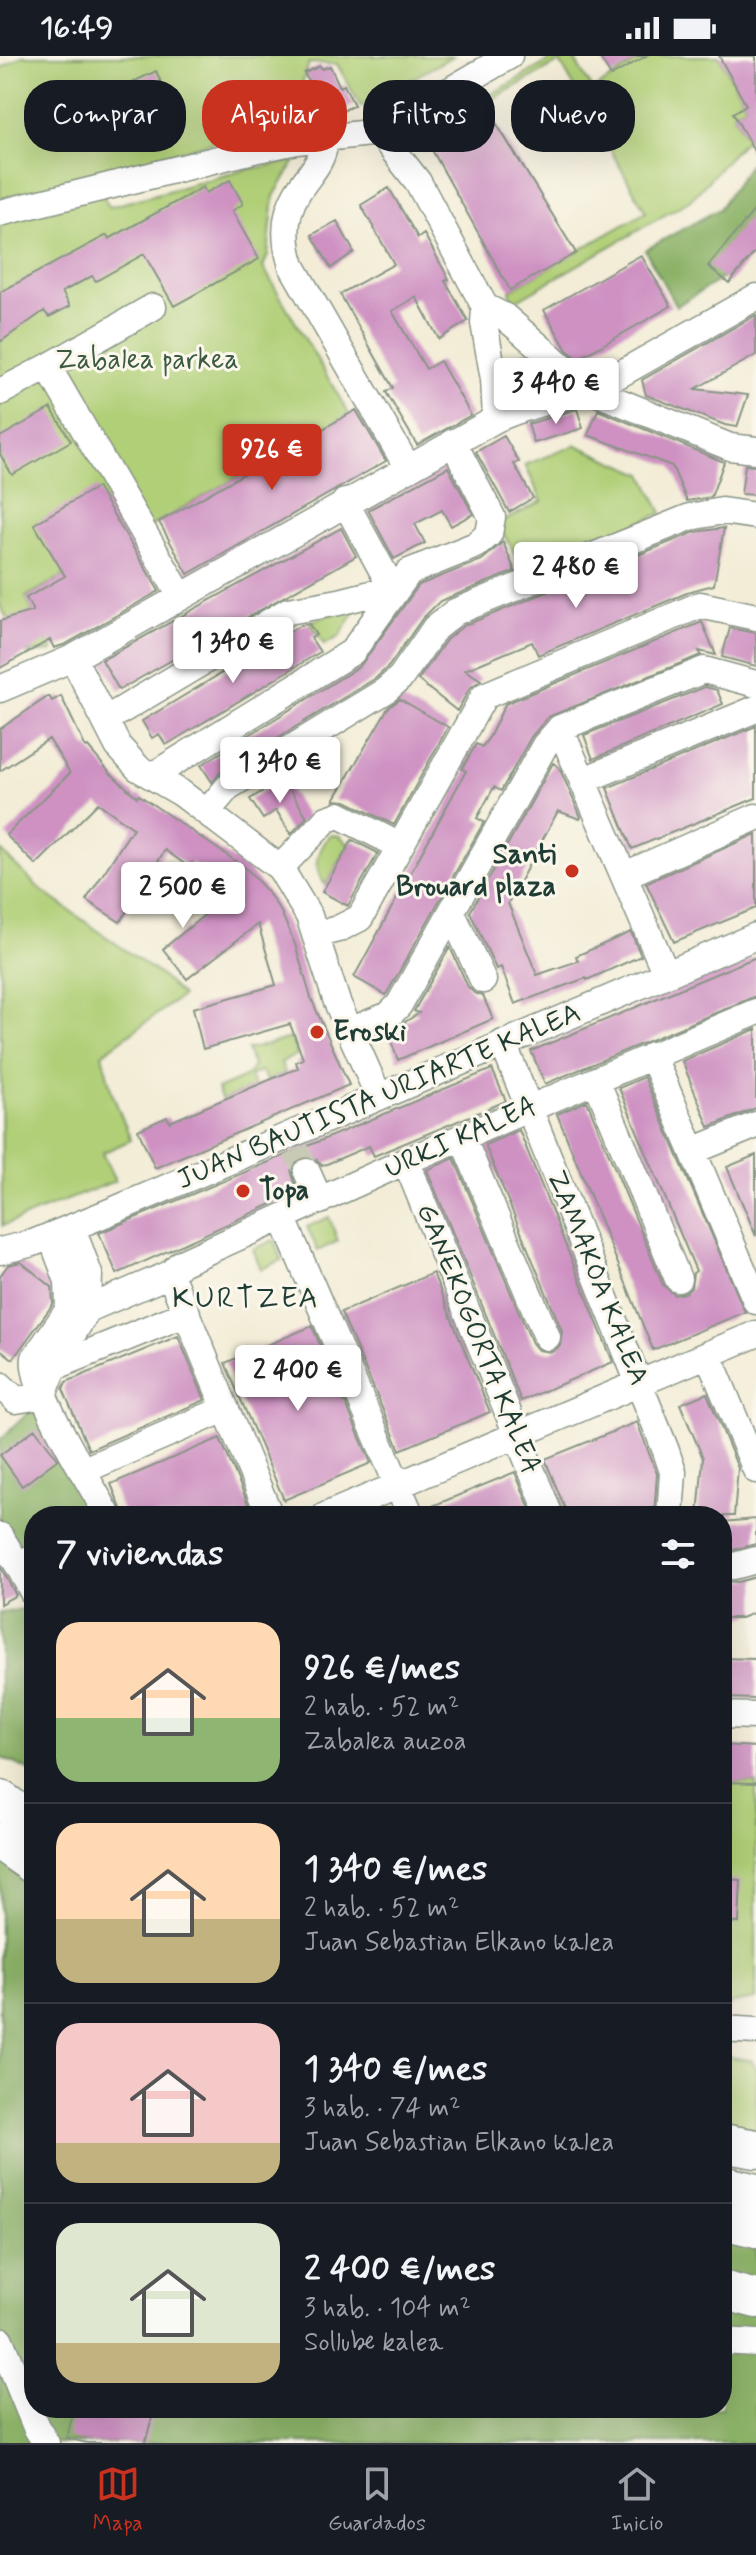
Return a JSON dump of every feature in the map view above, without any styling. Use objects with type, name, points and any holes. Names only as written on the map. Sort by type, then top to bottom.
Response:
[{"type":"highway","points":[[0,1799],[24,1817]]},
{"type":"highway","points":[[0,1841],[24,1858]]},
{"type":"highway","points":[[732,2145],[756,2149]]},
{"type":"highway","points":[[732,2187],[756,2193]]},
{"type":"highway","points":[[732,2222],[756,2228]]},
{"type":"highway","points":[[732,2293],[756,2299]]},
{"type":"street","points":[[468,80],[509,56]]},
{"type":"street","points":[[0,213],[244,152]]},
{"type":"street","points":[[322,152],[321,160],[289,210],[286,226],[288,252],[292,266],[408,468]]},
{"type":"street","points":[[395,152],[418,182],[485,307],[484,323],[494,379],[496,419]]},
{"type":"street","points":[[0,689],[73,658],[496,419],[515,410],[588,389],[625,372],[756,297]]},
{"type":"street","points":[[0,392],[153,307]]},
{"type":"street","points":[[485,307],[505,317],[588,389],[730,447],[756,450]]},
{"type":"street","points":[[48,367],[180,595]]},
{"type":"street","points":[[152,776],[352,652],[395,587],[409,572],[476,545],[489,534],[492,517],[453,442]]},
{"type":"street","points":[[345,502],[395,587]]},
{"type":"street","points":[[207,812],[228,787],[385,691],[401,677],[435,628],[455,612],[690,517],[722,511],[756,516]]},
{"type":"street","points":[[105,720],[288,611],[395,587]]},
{"type":"street","points":[[315,935],[338,929],[360,918],[484,696],[700,605],[756,617]]},
{"type":"street","points":[[73,658],[118,746],[138,768],[207,812],[280,868],[299,897],[349,1031],[379,1097]]},
{"type":"street","points":[[349,1031],[389,1015],[399,1005],[545,745],[560,728],[704,670],[756,684]]},
{"type":"street","points":[[584,780],[756,709]]},
{"type":"street","points":[[560,728],[666,974]]},
{"type":"street","points":[[280,868],[327,819],[339,815],[400,846]]},
{"type":"street","points":[[625,875],[756,817]]},
{"type":"street","points":[[452,913],[483,980]]},
{"type":"street","name":"JUAN BAUTISTA URIARTE KALEA","points":[[0,1251],[62,1232],[756,936]]},
{"type":"street","name":"URKI KALEA","points":[[88,1309],[170,1274],[181,1263],[406,1161],[756,1012]]},
{"type":"street","name":"ZAMAKOA KALEA","points":[[503,1043],[673,1472],[671,1506]]},
{"type":"street","points":[[652,1055],[693,1151],[747,1254],[756,1301]]},
{"type":"street","points":[[596,1080],[678,1279]]},
{"type":"street","points":[[693,1151],[756,1125]]},
{"type":"street","points":[[462,1137],[547,1337]]},
{"type":"street","name":"GANEKOGORTA KALEA","points":[[406,1161],[546,1506]]},
{"type":"street","points":[[307,1172],[320,1201]]},
{"type":"street","points":[[283,1219],[407,1506]]},
{"type":"street","points":[[39,1396],[88,1309],[89,1274],[62,1232]]},
{"type":"street","points":[[62,1232],[69,1309],[35,1358],[39,1396],[103,1506]]},
{"type":"street","points":[[170,1274],[266,1506]]},
{"type":"street","points":[[54,1367],[187,1313]]},
{"type":"street","points":[[349,1506],[756,1334]]},
{"type":"street","points":[[708,1354],[756,1470]]},
{"type":"street","points":[[0,1385],[16,1400],[39,1396]]},
{"type":"street","points":[[84,1470],[225,1409]]},
{"type":"street","points":[[0,1536],[24,1559]]},
{"type":"street","points":[[732,1566],[756,1560]]},
{"type":"street","points":[[732,1715],[756,1716]]},
{"type":"street","points":[[0,2340],[24,2399]]},
{"type":"street","points":[[732,2342],[756,2343]]},
{"type":"street","points":[[32,2418],[46,2443]]},
{"type":"green space","points":[[22,56],[453,56],[410,80],[363,80],[361,107],[337,64],[309,63],[303,80],[202,80],[202,145],[186,149],[186,80],[24,80],[24,152],[176,152],[0,199],[0,69]]},
{"type":"green space","points":[[558,56],[572,56],[587,80],[570,80],[560,62],[527,80],[516,80]]},
{"type":"green space","points":[[646,56],[719,56],[746,105],[733,113],[747,139],[689,201],[512,303],[510,290],[646,212],[612,152],[635,152],[635,80],[609,80]]},
{"type":"green space","points":[[511,83],[511,89],[495,98],[495,92]]},
{"type":"green space","points":[[756,154],[756,250],[723,278],[676,306],[645,250],[719,209]]},
{"type":"green space","name":"Zabalea parkea","points":[[295,161],[274,196],[268,255],[263,267],[349,414],[26,597],[53,651],[27,653],[0,606],[0,216],[101,192],[109,207],[244,170]]},
{"type":"green space","points":[[576,445],[643,474],[662,513],[524,570],[498,524],[542,501],[525,465]]},
{"type":"green space","points":[[361,602],[339,637],[324,645],[310,622]]},
{"type":"green space","points":[[330,835],[340,836],[349,845],[326,885],[319,873],[318,860]]},
{"type":"green space","points":[[0,850],[41,890],[160,975],[182,996],[102,1054],[112,1093],[131,1140],[102,1153],[115,1181],[2,1226]]},
{"type":"green space","points":[[291,1038],[297,1055],[281,1062],[285,1074],[266,1081],[262,1071],[250,1076],[254,1087],[222,1100],[217,1089],[247,1076],[253,1066],[247,1050]]},
{"type":"green space","points":[[329,1217],[338,1241],[318,1251],[307,1227]]},
{"type":"green space","points":[[274,1240],[282,1260],[261,1269],[253,1249]]},
{"type":"green space","points":[[33,1408],[93,1506],[24,1506],[24,1548],[0,1547],[0,1440]]},
{"type":"green space","points":[[24,1609],[24,1768],[0,1757],[0,1613]]},
{"type":"green space","points":[[732,1782],[756,1783],[756,1999],[732,2004],[732,1923],[739,1923],[732,1901]]},
{"type":"green space","points":[[0,1841],[24,1858],[24,2418],[732,2418],[732,2213],[756,2216],[756,2443],[0,2443]]},
{"type":"green space","points":[[732,2057],[752,2061],[756,2069],[756,2137],[732,2132]]},
{"type":"building","points":[[599,56],[646,56],[611,76]]},
{"type":"building","points":[[719,56],[756,56],[756,155],[733,113],[746,105]]},
{"type":"building","points":[[320,66],[322,69],[330,66],[337,80],[308,80],[304,73]]},
{"type":"building","points":[[156,71],[160,80],[137,80]]},
{"type":"building","points":[[347,91],[354,105],[347,109]]},
{"type":"building","points":[[495,121],[511,152],[514,152],[576,253],[510,290],[433,152],[495,152]]},
{"type":"building","points":[[230,180],[243,204],[232,211],[259,259],[174,306],[144,254],[96,281],[92,276],[62,292],[70,306],[49,317],[44,311],[0,342],[0,292],[107,235],[109,239],[203,187],[206,193]]},
{"type":"building","points":[[389,188],[418,238],[424,234],[449,279],[445,281],[468,321],[439,339],[416,297],[392,311],[426,369],[440,361],[471,415],[417,445],[386,392],[393,388],[340,294],[394,264],[361,205]]},
{"type":"building","points":[[756,208],[756,251],[729,283],[708,266]]},
{"type":"building","points":[[337,221],[354,252],[331,268],[312,235]]},
{"type":"building","points":[[641,255],[671,306],[578,359],[567,350],[544,310]]},
{"type":"building","points":[[756,315],[756,355],[695,389],[748,395],[737,427],[646,395],[642,380]]},
{"type":"building","points":[[525,356],[529,365],[533,364],[541,386],[514,395],[507,363]]},
{"type":"building","points":[[51,408],[71,441],[12,475],[0,454],[0,437]]},
{"type":"building","points":[[577,409],[583,428],[534,443],[528,424]]},
{"type":"building","points":[[356,410],[386,461],[188,574],[159,522]]},
{"type":"building","points":[[598,410],[724,462],[711,497],[687,501],[672,466],[588,435]]},
{"type":"building","points":[[504,436],[519,462],[514,464],[533,498],[509,512],[476,452]]},
{"type":"building","points":[[745,465],[756,466],[756,495],[741,494]]},
{"type":"building","points":[[448,467],[473,514],[451,526],[442,510],[415,524],[425,543],[394,559],[368,510]]},
{"type":"building","points":[[97,487],[159,591],[66,644],[54,648],[50,640],[0,668],[0,621],[33,611],[26,598],[65,576],[34,524]]},
{"type":"building","points":[[341,528],[356,556],[119,690],[102,660]]},
{"type":"building","points":[[724,528],[714,585],[694,590],[538,655],[532,642],[465,670],[481,680],[470,688],[457,711],[418,680],[447,639],[463,626],[695,532]]},
{"type":"building","points":[[503,542],[515,571],[440,601],[376,678],[220,773],[212,782],[201,765],[360,666],[419,585],[482,560]]},
{"type":"building","points":[[702,622],[716,655],[699,651],[701,655],[548,717],[531,737],[501,791],[494,787],[477,818],[484,822],[386,995],[354,977],[466,771],[462,769],[476,744],[482,747],[490,736],[505,704]]},
{"type":"building","points":[[309,624],[316,635],[311,638],[320,652],[166,745],[159,734],[152,738],[142,721],[301,625]]},
{"type":"building","points":[[730,628],[756,633],[756,666],[722,657]]},
{"type":"building","points":[[705,687],[717,690],[723,704],[593,759],[584,735]]},
{"type":"building","points":[[49,696],[52,701],[61,696],[86,748],[109,772],[137,797],[139,795],[247,869],[267,891],[281,912],[295,944],[311,998],[349,1085],[155,1168],[138,1130],[167,1117],[170,1122],[298,1068],[296,1062],[303,1059],[290,1024],[203,1049],[193,1008],[276,985],[258,924],[187,979],[163,949],[230,894],[192,863],[189,867],[165,850],[120,922],[86,900],[133,828],[98,803],[36,865],[6,835],[70,773],[49,739],[0,771],[0,729]]},
{"type":"building","points":[[400,699],[448,727],[394,825],[346,801],[334,800],[388,708]]},
{"type":"building","points":[[756,726],[756,798],[632,849],[607,788]]},
{"type":"building","points":[[553,763],[559,767],[581,817],[558,811],[508,903],[537,975],[578,961],[576,956],[631,932],[641,956],[587,980],[515,1004],[501,967],[496,969],[470,912]]},
{"type":"building","points":[[283,779],[307,817],[291,834],[276,810],[263,819],[250,799]]},
{"type":"building","points":[[756,834],[756,908],[674,942],[646,883]]},
{"type":"building","points":[[352,840],[378,853],[348,906],[322,892]]},
{"type":"building","points":[[450,947],[468,987],[483,996],[493,1019],[398,1060],[388,1033],[419,1013],[414,1011]]},
{"type":"building","points":[[756,957],[756,996],[545,1084],[531,1051]]},
{"type":"building","points":[[756,1029],[756,1108],[709,1127],[682,1061]]},
{"type":"building","points":[[492,1069],[506,1101],[374,1156],[369,1146],[322,1166],[316,1159],[301,1157],[291,1170],[296,1187],[280,1194],[276,1202],[117,1274],[99,1233]]},
{"type":"building","points":[[644,1077],[745,1312],[653,1350],[557,1114],[587,1101],[663,1285],[675,1295],[685,1293],[691,1288],[696,1271],[619,1088]]},
{"type":"building","points":[[519,1130],[613,1362],[521,1401],[427,1170],[454,1158],[532,1343],[538,1350],[552,1352],[560,1346],[562,1331],[485,1145]]},
{"type":"building","points":[[756,1155],[756,1236],[727,1167]]},
{"type":"building","points":[[21,1262],[52,1287],[53,1304],[13,1359],[0,1349],[0,1276],[8,1265]]},
{"type":"building","points":[[433,1273],[490,1412],[400,1450],[341,1312]]},
{"type":"building","points":[[312,1326],[371,1463],[284,1500],[225,1363]]},
{"type":"building","points":[[178,1336],[205,1400],[89,1450],[63,1389],[66,1382]]},
{"type":"building","points":[[707,1393],[738,1468],[734,1516],[732,1506],[699,1506],[703,1458],[680,1404]]},
{"type":"building","points":[[637,1422],[657,1474],[655,1506],[564,1506],[545,1459]]},
{"type":"building","points":[[35,1429],[58,1459],[22,1486],[0,1455]]},
{"type":"building","points":[[220,1438],[249,1506],[120,1506],[111,1484]]},
{"type":"building","points":[[515,1472],[529,1506],[432,1506]]},
{"type":"building","points":[[756,1519],[756,1544],[732,1550],[732,1521]]},
{"type":"building","points":[[0,1566],[16,1595],[0,1604]]},
{"type":"building","points":[[756,1577],[756,1612],[732,1618],[732,1582]]},
{"type":"building","points":[[732,1658],[756,1659],[756,1699],[732,1698]]},
{"type":"building","points":[[732,1746],[756,1747],[756,1783],[732,1782]]},
{"type":"building","points":[[732,1880],[741,1880],[739,1923],[732,1923]]},
{"type":"building","points":[[72,2418],[152,2418],[145,2443],[87,2443],[67,2438]]},
{"type":"tunnel","points":[[296,1150],[307,1172]]},
{"type":"place","name":"Santi Brouard plaza","points":[[572,871]]},
{"type":"place","name":"Eroski","points":[[317,1032]]},
{"type":"place","name":"Topa","points":[[243,1191]]},
{"type":"district","name":"KURTZEA","points":[[246,1298]]}]
